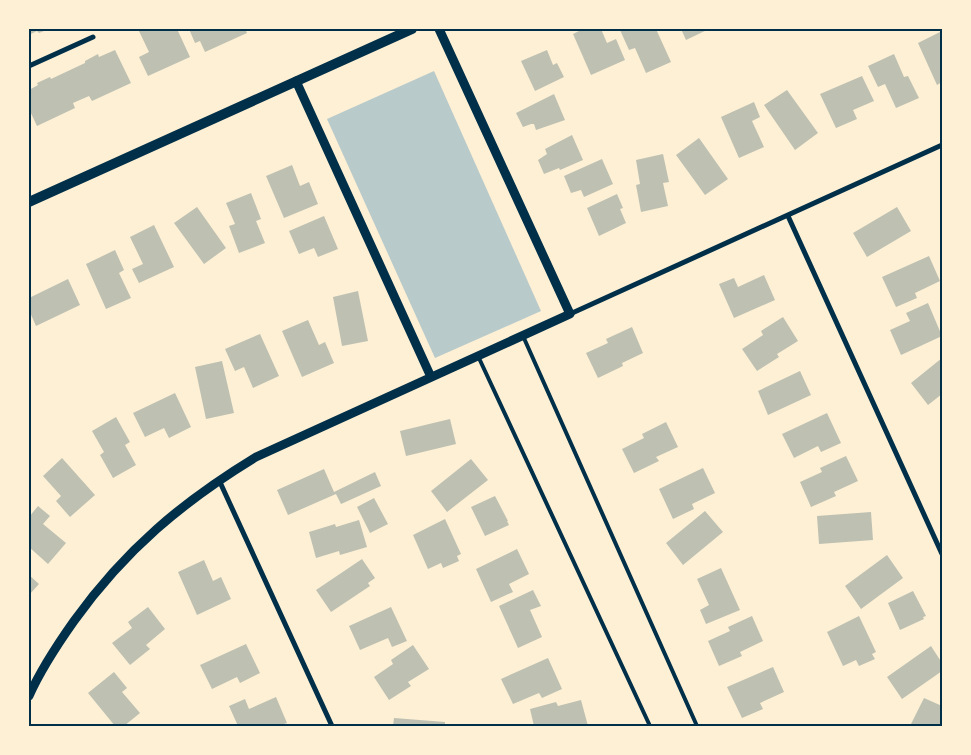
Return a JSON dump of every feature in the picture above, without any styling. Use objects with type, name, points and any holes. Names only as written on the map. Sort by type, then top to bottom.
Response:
[{"type":"main road","points":[[29,202],[412,29]]},
{"type":"street","points":[[439,29],[570,314]]},
{"type":"street","points":[[29,66],[93,37]]},
{"type":"street","points":[[296,81],[431,377]]},
{"type":"street","points":[[29,696],[59,642],[94,594],[141,542],[170,516],[219,480],[256,457],[942,145]]},
{"type":"street","points":[[788,216],[942,554]]},
{"type":"street","points":[[219,480],[332,726]]},
{"type":"lane","points":[[523,335],[697,726]]},
{"type":"lane","points":[[477,356],[650,726]]},
{"type":"shaded area","points":[[434,71],[541,311],[435,358],[327,119]]},
{"type":"building","points":[[29,29],[49,29],[39,33],[37,31],[29,35]]},
{"type":"building","points":[[138,29],[177,29],[190,57],[148,76],[139,57],[149,52]]},
{"type":"building","points":[[189,29],[245,29],[247,33],[205,52],[200,41],[195,43]]},
{"type":"building","points":[[583,29],[601,29],[607,43],[616,39],[625,60],[591,75],[573,34]]},
{"type":"building","points":[[656,29],[671,62],[646,73],[635,48],[629,50],[620,30]]},
{"type":"building","points":[[681,29],[709,29],[686,40]]},
{"type":"building","points":[[942,31],[942,82],[937,85],[918,43]]},
{"type":"building","points":[[115,50],[131,83],[92,101],[89,96],[73,103],[75,108],[37,126],[29,109],[29,90],[38,85],[37,83],[50,77],[51,79],[85,63],[85,61],[98,54],[99,57]]},
{"type":"building","points":[[547,50],[553,65],[557,63],[564,77],[535,91],[521,61]]},
{"type":"building","points":[[894,54],[904,77],[908,76],[919,98],[896,108],[885,84],[878,87],[868,66]]},
{"type":"building","points":[[862,76],[874,101],[853,110],[857,119],[836,128],[820,94]]},
{"type":"building","points":[[787,90],[818,133],[795,150],[764,105]]},
{"type":"building","points":[[554,94],[565,120],[536,130],[534,124],[523,127],[516,113]]},
{"type":"building","points":[[754,102],[760,117],[752,121],[764,147],[739,158],[721,117]]},
{"type":"building","points":[[572,135],[583,160],[560,170],[559,168],[544,174],[538,160],[547,154],[545,149]]},
{"type":"building","points":[[699,138],[728,179],[705,195],[676,155]]},
{"type":"building","points":[[663,154],[669,182],[663,183],[668,206],[641,212],[636,185],[640,184],[636,160]]},
{"type":"building","points":[[602,159],[613,184],[584,197],[581,190],[571,193],[564,176]]},
{"type":"building","points":[[292,165],[300,186],[309,182],[318,204],[284,218],[266,176]]},
{"type":"building","points":[[251,193],[261,219],[256,221],[265,243],[239,253],[229,226],[235,224],[226,203]]},
{"type":"building","points":[[617,194],[623,208],[620,209],[626,223],[599,236],[587,208]]},
{"type":"building","points":[[197,207],[226,248],[204,264],[174,223]]},
{"type":"building","points":[[897,207],[911,231],[867,257],[853,233]]},
{"type":"building","points":[[324,216],[338,249],[318,257],[314,248],[299,254],[289,231]]},
{"type":"building","points":[[154,225],[174,267],[139,283],[132,269],[143,264],[130,237]]},
{"type":"building","points":[[115,250],[124,270],[119,273],[131,298],[106,309],[86,264]]},
{"type":"building","points":[[929,256],[940,281],[915,293],[917,298],[896,307],[882,277]]},
{"type":"building","points":[[764,275],[775,300],[734,318],[719,284],[734,278],[738,287]]},
{"type":"building","points":[[68,279],[80,305],[36,326],[29,310],[29,298]]},
{"type":"building","points":[[358,291],[368,341],[342,346],[333,297]]},
{"type":"building","points":[[928,303],[942,336],[901,355],[890,330],[910,321],[906,313]]},
{"type":"building","points":[[783,317],[798,341],[777,354],[779,357],[757,371],[742,349],[763,335],[761,331]]},
{"type":"building","points":[[308,320],[319,345],[325,342],[334,363],[302,377],[282,331]]},
{"type":"building","points":[[632,327],[643,353],[622,363],[623,366],[598,378],[586,353],[608,343],[606,339]]},
{"type":"building","points":[[260,334],[279,376],[253,388],[244,367],[235,371],[225,349]]},
{"type":"building","points":[[942,358],[942,394],[928,405],[911,383]]},
{"type":"building","points":[[222,361],[234,413],[206,419],[195,367]]},
{"type":"building","points":[[800,371],[811,395],[768,415],[758,391]]},
{"type":"building","points":[[175,393],[191,427],[169,438],[164,428],[145,437],[133,413]]},
{"type":"building","points":[[827,413],[841,443],[821,452],[818,446],[794,458],[782,434]]},
{"type":"building","points":[[116,417],[130,442],[125,445],[136,465],[113,478],[100,455],[104,452],[92,431]]},
{"type":"building","points":[[450,419],[456,444],[406,456],[400,431]]},
{"type":"building","points":[[666,422],[678,447],[656,457],[659,461],[634,473],[622,449],[644,438],[642,434]]},
{"type":"building","points":[[846,456],[858,481],[834,492],[836,496],[811,507],[800,482],[822,472],[820,468]]},
{"type":"building","points":[[62,458],[95,495],[70,517],[56,501],[61,496],[43,476]]},
{"type":"building","points":[[471,459],[488,480],[447,512],[431,491]]},
{"type":"building","points":[[703,468],[715,493],[692,504],[694,509],[673,519],[659,489]]},
{"type":"building","points":[[324,469],[334,492],[375,472],[381,486],[341,504],[336,494],[288,515],[277,490]]},
{"type":"building","points":[[495,496],[509,525],[485,536],[471,507]]},
{"type":"building","points":[[374,498],[388,524],[370,533],[357,507]]},
{"type":"building","points":[[38,506],[50,516],[43,524],[66,543],[48,564],[29,547],[29,517]]},
{"type":"building","points":[[705,511],[723,532],[683,565],[666,543]]},
{"type":"building","points":[[871,512],[873,540],[819,544],[817,516]]},
{"type":"building","points":[[445,519],[461,554],[457,556],[459,561],[443,568],[441,563],[428,569],[413,535]]},
{"type":"building","points":[[359,520],[367,547],[340,555],[339,551],[316,558],[309,532],[335,524],[336,527]]},
{"type":"building","points":[[517,549],[529,574],[509,584],[513,592],[491,602],[476,569]]},
{"type":"building","points":[[887,555],[903,578],[861,609],[845,586]]},
{"type":"building","points":[[362,559],[375,578],[368,583],[370,586],[331,612],[316,590]]},
{"type":"building","points":[[204,560],[213,581],[221,577],[231,599],[197,615],[178,572]]},
{"type":"building","points":[[721,568],[740,610],[706,624],[700,610],[709,605],[697,579]]},
{"type":"building","points":[[29,575],[39,584],[29,595]]},
{"type":"building","points":[[533,590],[541,606],[530,610],[542,637],[518,648],[499,606]]},
{"type":"building","points":[[913,591],[926,616],[923,617],[924,619],[900,630],[888,603]]},
{"type":"building","points":[[148,607],[165,629],[146,645],[150,649],[130,665],[112,643],[132,628],[128,622]]},
{"type":"building","points":[[391,607],[407,641],[392,647],[388,638],[360,650],[349,626]]},
{"type":"building","points":[[752,616],[763,641],[740,652],[742,656],[719,666],[708,641],[730,631],[728,627]]},
{"type":"building","points":[[859,616],[876,652],[872,654],[875,659],[859,666],[856,660],[843,666],[827,632]]},
{"type":"building","points":[[246,644],[260,673],[240,683],[237,677],[212,689],[200,665]]},
{"type":"building","points":[[413,645],[429,669],[408,682],[411,686],[389,700],[374,677],[393,664],[391,660]]},
{"type":"building","points":[[931,646],[942,663],[942,671],[902,699],[887,677]]},
{"type":"building","points":[[548,658],[562,689],[542,698],[539,693],[513,704],[501,679]]},
{"type":"building","points":[[773,667],[784,692],[760,703],[763,709],[742,718],[727,687]]},
{"type":"building","points":[[114,672],[127,688],[122,692],[140,713],[124,726],[115,726],[88,693]]},
{"type":"building","points":[[276,697],[287,723],[278,726],[238,726],[229,706],[245,699],[249,709]]},
{"type":"building","points":[[924,698],[942,706],[941,726],[910,726]]},
{"type":"building","points":[[581,700],[588,726],[534,726],[530,709],[556,702],[558,706]]},
{"type":"building","points":[[394,718],[445,722],[445,726],[393,726]]}]
